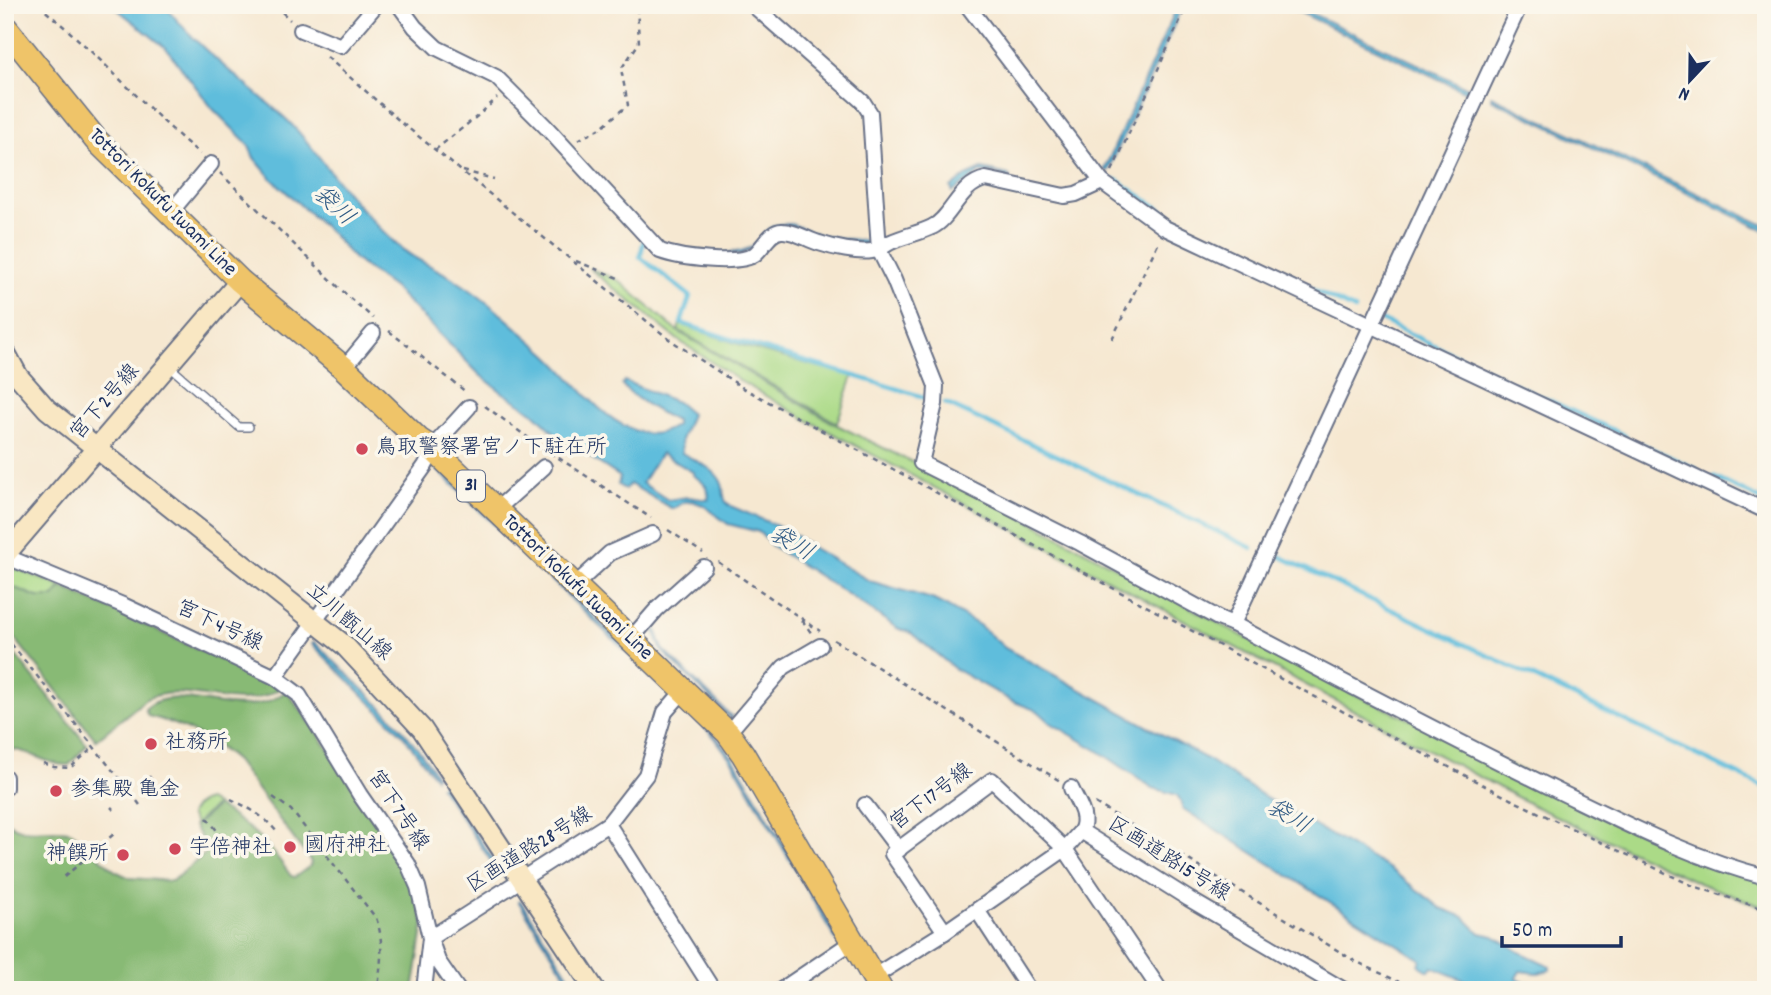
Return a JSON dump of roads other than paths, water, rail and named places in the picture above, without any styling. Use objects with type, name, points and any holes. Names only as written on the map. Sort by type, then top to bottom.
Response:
[{"type":"main road","name":"Tottori Kokufu Iwami Line","points":[[5,27],[96,140],[170,213],[240,281],[344,368],[419,440],[433,449],[727,733],[743,754],[877,983]]},
{"type":"street","points":[[301,30],[341,46],[376,5]]},
{"type":"street","points":[[400,5],[415,27],[437,48],[496,77],[660,251],[675,257],[747,258],[756,253],[774,233],[784,230],[821,244],[870,252],[933,227],[975,181],[986,179],[1064,196],[1104,183]]},
{"type":"street","points":[[967,5],[1104,183],[1164,228],[1766,511]]},
{"type":"street","points":[[1233,624],[1520,5]]},
{"type":"street","points":[[758,6],[863,102],[870,113],[879,250],[894,280],[936,386],[936,404],[921,463],[1080,542],[1218,618],[1448,737],[1598,810],[1728,868],[1766,877]]},
{"type":"street","points":[[170,213],[211,164]]},
{"type":"street","name":"宮下2号線","points":[[8,548],[240,281]]},
{"type":"street","points":[[344,368],[376,328]]},
{"type":"street","name":"立川甑山線","points":[[5,352],[18,376],[47,409],[344,645],[422,729],[596,990]]},
{"type":"street","name":"宮下4号線","points":[[8,548],[275,677],[425,466],[433,449],[471,400]]},
{"type":"street","points":[[496,510],[544,467]]},
{"type":"street","points":[[574,586],[610,553],[658,528]]},
{"type":"street","points":[[630,640],[707,560]]},
{"type":"street","points":[[727,733],[784,667],[824,638]]},
{"type":"street","name":"宮下7号線","points":[[275,677],[299,695],[360,795],[408,864],[421,898],[430,939],[424,990]]},
{"type":"street","points":[[608,824],[646,775],[665,712],[685,690]]},
{"type":"street","points":[[5,777],[5,788]]},
{"type":"street","name":"宮下17号線","points":[[945,932],[892,854],[992,780],[1065,849]]},
{"type":"street","points":[[1071,788],[1083,813],[1085,824],[1081,831]]},
{"type":"street","points":[[865,805],[899,850]]},
{"type":"street","name":"区画道路28号線","points":[[430,939],[608,824],[713,990]]},
{"type":"street","name":"区画道路15号線","points":[[877,983],[1065,849],[1081,831],[1189,899],[1344,990]]},
{"type":"street","points":[[1065,849],[1160,990]]},
{"type":"street","points":[[977,911],[1029,990]]},
{"type":"street","points":[[430,939],[438,961],[458,990]]},
{"type":"street","points":[[781,990],[852,942]]},
{"type":"lane","points":[[168,366],[239,426],[248,427]]},
{"type":"water","name":"袋川","points":[[112,5],[165,5],[207,51],[293,126],[349,195],[394,242],[408,254],[457,281],[489,304],[551,358],[594,403],[617,422],[648,434],[659,433],[676,425],[676,421],[631,394],[622,384],[624,381],[677,402],[691,414],[681,440],[682,453],[705,466],[719,478],[728,505],[789,531],[870,581],[932,599],[946,606],[979,625],[1005,648],[1207,759],[1268,799],[1390,869],[1441,908],[1464,917],[1480,933],[1494,936],[1550,966],[1550,970],[1538,973],[1520,971],[1516,978],[1573,990],[1494,990],[1432,967],[1429,971],[1419,965],[1421,960],[1182,808],[1177,795],[1153,788],[1051,723],[1038,711],[1012,701],[955,669],[911,633],[897,628],[772,546],[759,532],[728,524],[703,505],[692,501],[671,508],[630,484],[625,489],[618,485],[620,477],[558,436],[533,412],[480,375],[394,288],[354,259],[332,234],[272,179],[254,158],[248,144],[213,109],[166,48]],"holes":[[[661,453],[694,473],[707,488],[708,500],[688,497],[668,500],[642,483]]]},
{"type":"water","points":[[1178,5],[1183,5],[1108,171],[1104,170]]},
{"type":"water","points":[[1285,5],[1294,5],[1470,89],[1466,92]]},
{"type":"water","points":[[1491,96],[1766,226],[1766,231],[1491,99]]},
{"type":"water","points":[[982,169],[1009,175],[1010,179],[980,172],[953,192],[951,188],[966,176]]},
{"type":"water","points":[[791,224],[823,236],[873,242],[873,246],[822,239],[793,228],[741,254],[695,254],[745,250],[772,227]]},
{"type":"water","points":[[434,463],[676,696],[674,698],[432,465]]},
{"type":"water","points":[[654,623],[663,649],[733,718],[732,720],[661,650],[652,624]]},
{"type":"water","points":[[314,642],[395,722],[424,756],[435,777],[403,735],[312,644]]},
{"type":"water","points":[[678,700],[715,735],[734,759],[838,938],[836,940],[734,764],[714,737]]},
{"type":"water","points":[[442,784],[503,874],[501,876],[440,786]]},
{"type":"water","points":[[520,900],[578,990],[575,990],[518,901]]},
{"type":"waterway","points":[[1116,180],[1204,238],[1226,248]]},
{"type":"waterway","points":[[644,240],[640,257],[690,296],[681,323],[929,399]]},
{"type":"waterway","points":[[1239,254],[1355,310]]},
{"type":"waterway","points":[[1381,320],[1503,378]]},
{"type":"waterway","points":[[1514,384],[1626,436]]},
{"type":"waterway","points":[[945,403],[1252,548]]},
{"type":"waterway","points":[[1641,444],[1696,469]]},
{"type":"waterway","points":[[1713,477],[1766,502]]},
{"type":"waterway","points":[[1275,554],[1766,788]]},
{"type":"place","name":"鳥取警察署宮ノ下駐在所","points":[[362,449]]},
{"type":"place","name":"社務所","points":[[151,744]]},
{"type":"place","name":"参集殿 亀金","points":[[56,791]]},
{"type":"place","name":"國府神社","points":[[290,847]]},
{"type":"place","name":"宇倍神社","points":[[175,849]]},
{"type":"place","name":"神饌所","points":[[123,855]]}]
